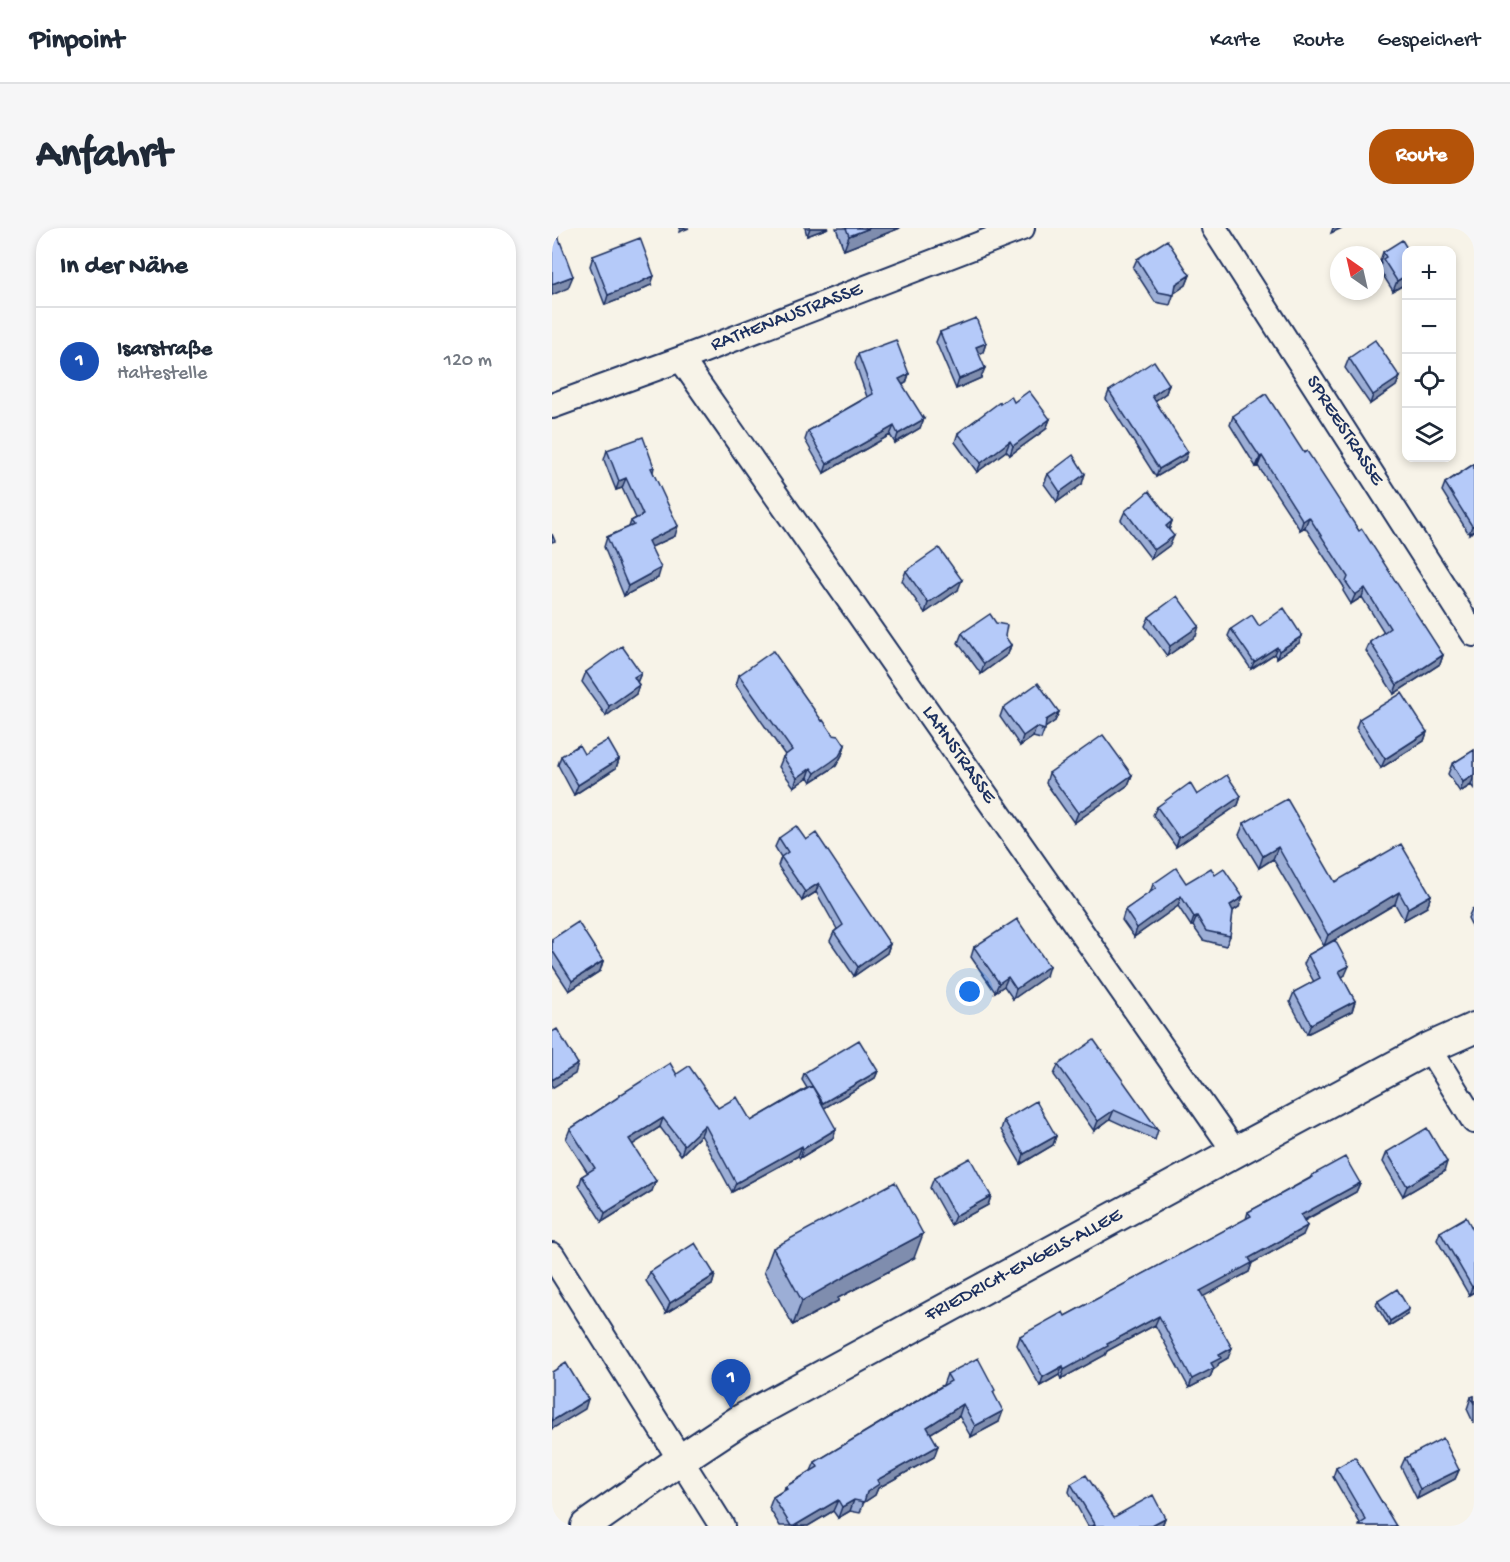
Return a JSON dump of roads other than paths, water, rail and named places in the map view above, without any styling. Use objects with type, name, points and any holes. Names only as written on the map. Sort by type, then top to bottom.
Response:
[{"type":"street","name":"RATHENAUSTRASSE","points":[[552,406],[1022,228]]},
{"type":"street","name":"SPREESTRASSE","points":[[1214,228],[1474,634]]},
{"type":"street","name":"LAHNSTRASSE","points":[[681,359],[1235,1152]]},
{"type":"street","name":"FRIEDRICH-ENGELS-ALLEE","points":[[586,1526],[739,1421],[1429,1048],[1474,1028]]},
{"type":"street","points":[[1429,1048],[1474,1121]]},
{"type":"street","points":[[552,1255],[722,1526]]},
{"type":"place","name":"Isarstraße","points":[[731,1409]]}]
